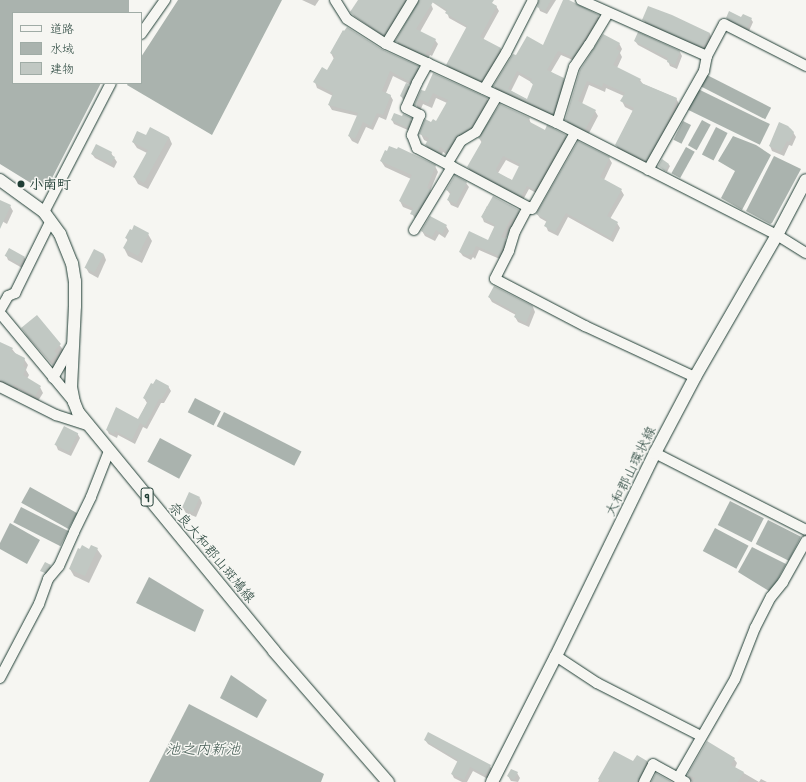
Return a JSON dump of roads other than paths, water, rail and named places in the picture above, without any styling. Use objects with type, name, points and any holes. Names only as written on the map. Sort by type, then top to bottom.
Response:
[{"type":"main road","name":"奈良大和郡山斑鳩線","points":[[0,180],[48,216],[66,247],[75,281],[71,373],[74,402],[78,412],[274,651],[388,782]]},
{"type":"main road","name":"大和郡山環状線","points":[[492,782],[695,377],[777,235],[806,180]]},
{"type":"street","points":[[142,33],[165,0]]},
{"type":"street","points":[[335,0],[347,19],[386,44],[557,123],[777,235],[806,253]]},
{"type":"street","points":[[386,44],[413,0]]},
{"type":"street","points":[[484,89],[506,53],[533,0]]},
{"type":"street","points":[[581,0],[707,56]]},
{"type":"street","points":[[557,123],[574,67],[608,13]]},
{"type":"street","points":[[648,170],[704,71],[707,56],[724,24],[806,66]]},
{"type":"street","points":[[428,64],[417,83],[406,108],[420,115],[412,135],[417,148],[532,209],[575,132]]},
{"type":"street","points":[[74,402],[0,314],[8,296],[15,293],[48,216],[110,84]]},
{"type":"street","points":[[414,230],[461,141],[476,132],[497,96]]},
{"type":"street","points":[[528,207],[515,231],[509,251],[495,279],[585,326],[695,377]]},
{"type":"street","points":[[53,378],[73,342]]},
{"type":"street","points":[[0,387],[56,415],[89,426]]},
{"type":"street","points":[[0,678],[39,604],[48,579],[59,566],[91,497],[109,450]]},
{"type":"street","points":[[656,453],[806,530]]},
{"type":"street","points":[[644,782],[653,764],[681,780],[701,736],[735,678],[755,628],[770,597],[783,582],[806,541]]},
{"type":"street","points":[[556,656],[597,683],[701,736]]},
{"type":"water","points":[[0,0],[129,0],[129,12],[12,12],[12,84],[100,84],[50,182],[44,187],[34,185],[0,164]]},
{"type":"water","points":[[178,0],[282,0],[212,135],[127,85],[142,84],[142,55]]},
{"type":"water","points":[[707,75],[771,108],[765,119],[701,87]]},
{"type":"water","points":[[698,89],[770,124],[760,145],[688,110]]},
{"type":"water","points":[[702,120],[711,125],[697,150],[688,145]]},
{"type":"water","points":[[683,121],[691,125],[681,144],[673,140]]},
{"type":"water","points":[[716,127],[728,133],[714,161],[702,155]]},
{"type":"water","points":[[733,136],[756,145],[771,155],[742,210],[721,198],[735,171],[718,161]]},
{"type":"water","points":[[686,147],[695,152],[680,178],[671,173]]},
{"type":"water","points":[[774,156],[801,169],[772,223],[770,224],[746,211]]},
{"type":"water","points":[[195,398],[221,411],[214,425],[188,412]]},
{"type":"water","points":[[224,412],[302,451],[294,466],[217,426]]},
{"type":"water","points":[[160,438],[192,455],[179,479],[147,462]]},
{"type":"water","points":[[30,487],[77,513],[69,529],[21,503]]},
{"type":"water","points":[[730,501],[764,518],[752,542],[718,525]]},
{"type":"water","points":[[21,507],[68,531],[61,546],[13,522]]},
{"type":"water","points":[[768,520],[801,537],[789,561],[756,544]]},
{"type":"water","points":[[10,523],[40,540],[27,564],[0,549],[0,543]]},
{"type":"water","points":[[715,528],[749,546],[736,569],[703,551]]},
{"type":"water","points":[[752,547],[786,564],[777,581],[769,591],[738,572]]},
{"type":"water","points":[[149,577],[204,610],[195,632],[136,603]]},
{"type":"water","points":[[231,675],[267,700],[257,718],[220,698]]},
{"type":"water","name":"池之内新池","points":[[189,704],[324,774],[321,782],[149,782]]},
{"type":"place","name":"小南町","points":[[21,184]]}]
